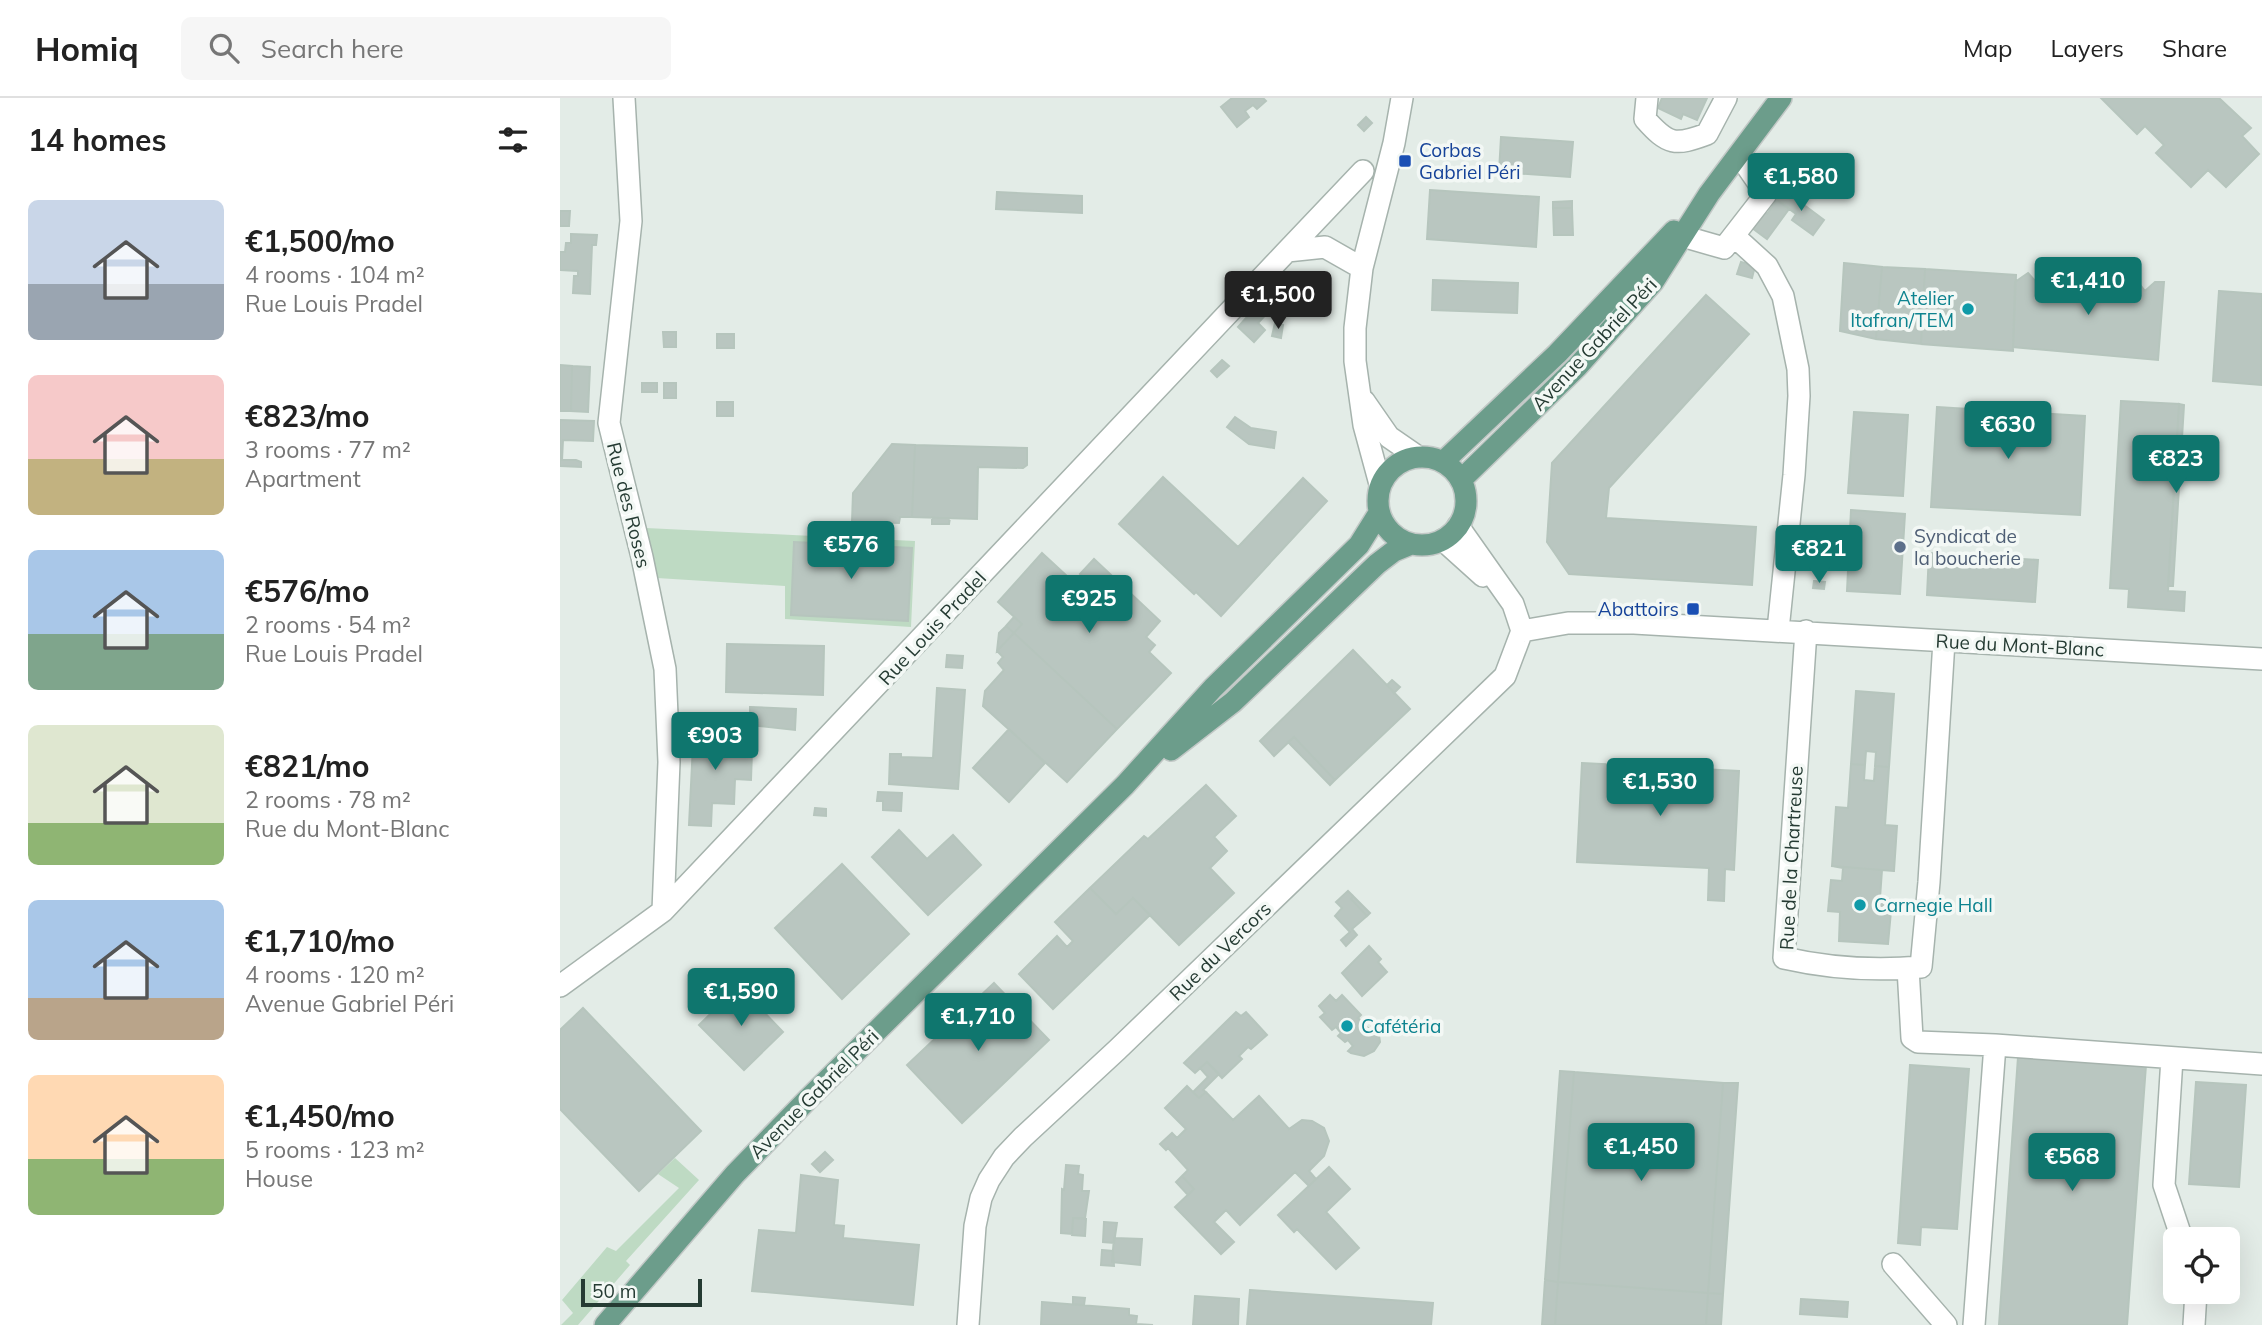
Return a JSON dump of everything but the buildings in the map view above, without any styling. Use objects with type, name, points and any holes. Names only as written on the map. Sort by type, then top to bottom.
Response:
[{"type":"main road","name":"Avenue Gabriel Péri","points":[[1461,480],[1577,367],[1653,282],[1709,194],[1781,98]]},
{"type":"main road","name":"Avenue Gabriel Péri","points":[[1443,462],[1558,354],[1709,194]]},
{"type":"main road","points":[[1418,457],[1435,458],[1443,462],[1461,480],[1466,503],[1451,533],[1433,544],[1411,544],[1391,533],[1379,513],[1377,503],[1380,484],[1399,462],[1418,457]]},
{"type":"main road","name":"Avenue Gabriel Péri","points":[[605,1325],[708,1205],[808,1098],[1125,785],[1213,688],[1359,545],[1379,513]]},
{"type":"main road","name":"Avenue Gabriel Péri","points":[[1125,785],[1233,702],[1377,564],[1394,551],[1411,544]]},
{"type":"street","name":"Rue des Roses","points":[[624,98],[631,221],[609,423],[642,557],[665,669],[668,762],[663,912]]},
{"type":"street","points":[[1647,98],[1645,119],[1660,136],[1683,144],[1707,134],[1726,98]]},
{"type":"street","points":[[1380,484],[1364,425],[1355,362],[1354,328],[1362,268],[1406,99]]},
{"type":"street","points":[[1682,236],[1724,248],[1766,194],[1739,155]]},
{"type":"street","name":"Rue Louis Pradel","points":[[560,986],[663,912],[1363,171]]},
{"type":"street","points":[[1734,236],[1767,266],[1783,296],[1798,369],[1794,475],[1778,630]]},
{"type":"street","points":[[1287,251],[1325,247],[1362,268]]},
{"type":"street","points":[[1362,399],[1389,437],[1418,457]]},
{"type":"street","points":[[1451,533],[1514,604],[1522,631]]},
{"type":"street","name":"Rue du Mont-Blanc","points":[[1522,631],[1568,623],[1608,623],[1806,631],[2262,659]]},
{"type":"street","name":"Rue du Vercors","points":[[968,1325],[975,1226],[981,1198],[1004,1157],[1506,676],[1522,631]]},
{"type":"street","name":"Rue de la Chartreuse","points":[[1806,631],[1784,958],[1813,965],[1908,968]]},
{"type":"street","points":[[1944,641],[1921,967],[1908,968],[1912,1038],[1918,1042],[2262,1064]]},
{"type":"street","points":[[1974,1325],[1995,1045]]},
{"type":"street","points":[[2172,1058],[2164,1185],[2178,1227]]},
{"type":"street","points":[[1893,1264],[1946,1325]]},
{"type":"street","points":[[2194,1325],[2195,1304]]},
{"type":"green space","points":[[646,528],[915,541],[911,627],[785,619],[785,586],[657,578]]},
{"type":"green space","points":[[675,1158],[699,1180],[626,1261],[630,1265],[578,1325],[561,1325],[573,1313],[562,1300],[607,1247],[616,1251],[679,1188],[658,1174]]},
{"type":"place","name":"Corbas Gabriel Péri","points":[[1405,161]]},
{"type":"place","name":"Atelier Itafran/TEM","points":[[1968,309]]},
{"type":"place","name":"Syndicat de la boucherie","points":[[1900,547]]},
{"type":"place","name":"Abattoirs","points":[[1693,609]]},
{"type":"place","name":"Carnegie Hall","points":[[1860,905]]},
{"type":"place","name":"Cafétéria","points":[[1347,1026]]}]
